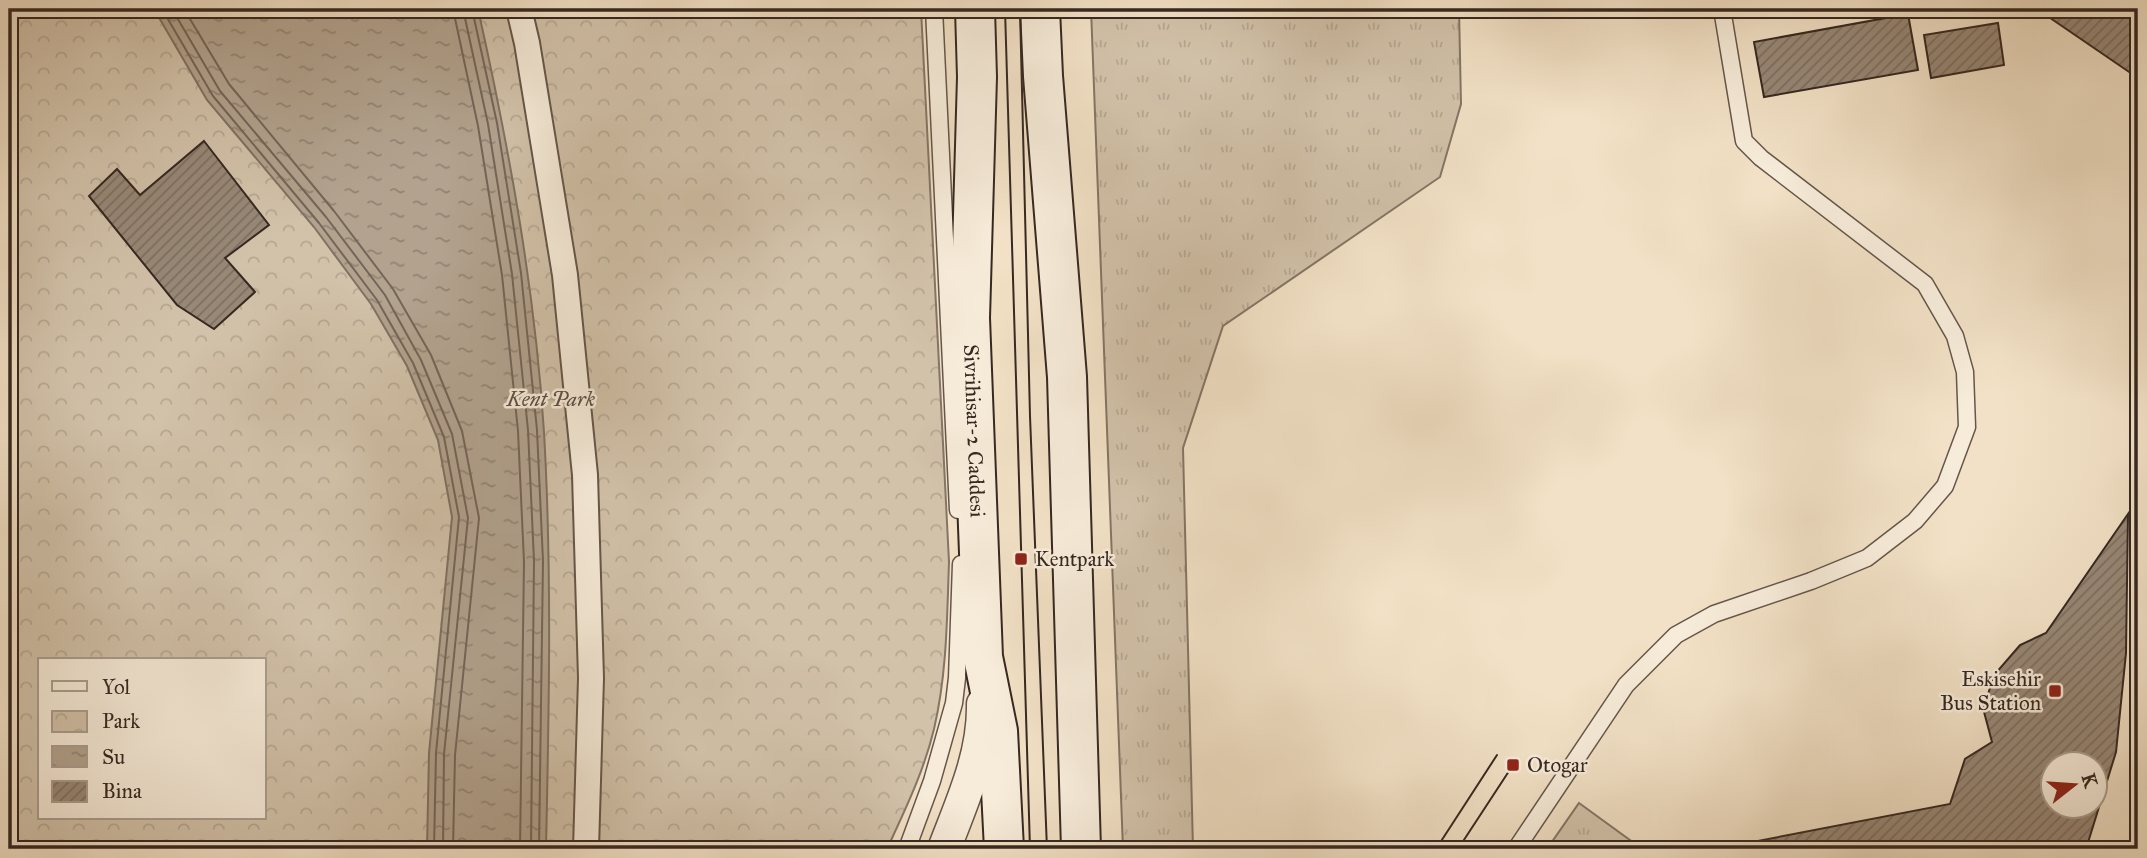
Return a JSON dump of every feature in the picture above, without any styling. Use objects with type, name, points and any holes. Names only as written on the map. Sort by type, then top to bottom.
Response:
[{"type":"main road","name":"Sivrihisar-2 Caddesi","points":[[975,9],[977,77],[970,318],[983,657],[998,731],[1004,849]]},
{"type":"main road","points":[[1040,9],[1067,377],[1081,849]]},
{"type":"street","points":[[519,9],[565,275],[585,475],[591,678],[586,849]]},
{"type":"street","points":[[944,849],[968,788],[984,730],[983,657]]},
{"type":"lane","points":[[907,849],[932,781],[954,703],[961,598],[934,9]]},
{"type":"lane","points":[[1516,849],[1626,685],[1676,635],[1714,614],[1811,581],[1867,558],[1915,521],[1945,486],[1967,427],[1965,372],[1955,335],[1925,285],[1761,158],[1744,141],[1722,9]]},
{"type":"green space","name":"Kent Park","points":[[9,9],[921,9],[949,562],[947,625],[942,687],[930,745],[914,790],[887,849],[9,849]]},
{"type":"green space","points":[[1091,9],[1459,9],[1461,104],[1440,177],[1223,326],[1183,448],[1193,849],[1123,849]]},
{"type":"green space","points":[[1579,803],[1634,843],[1630,849],[1547,849]]},
{"type":"water","points":[[154,9],[478,9],[519,219],[540,378],[547,484],[549,588],[546,849],[427,849],[429,753],[452,517],[438,440],[407,366],[371,304],[314,227],[207,100]]},
{"type":"building","points":[[2040,9],[2138,9],[2138,92],[2135,76]]},
{"type":"building","points":[[1908,14],[1918,70],[1764,97],[1754,42]]},
{"type":"building","points":[[1998,23],[2004,65],[1931,78],[1924,35]]},
{"type":"building","points":[[204,141],[269,225],[225,258],[255,292],[214,329],[177,305],[89,196],[117,169],[140,195]]},
{"type":"building","name":"Eskisehir Bus Station","points":[[2128,514],[2126,653],[2116,752],[2108,778],[2108,750],[2038,750],[2038,820],[2095,820],[2086,849],[1716,849],[1950,804],[1965,759],[1992,742],[1983,708],[1995,674],[2020,645],[2046,633]]},
{"type":"tram line","points":[[1005,9],[1030,849]]},
{"type":"tram line","points":[[1020,9],[1030,416],[1047,849]]},
{"type":"tram line","points":[[1436,849],[1497,755]]},
{"type":"tram line","points":[[1458,849],[1513,765]]},
{"type":"place","name":"Kentpark","points":[[1021,559]]},
{"type":"place","name":"Eskisehir Bus Station","points":[[2055,691]]},
{"type":"place","name":"Otogar","points":[[1513,765]]}]
